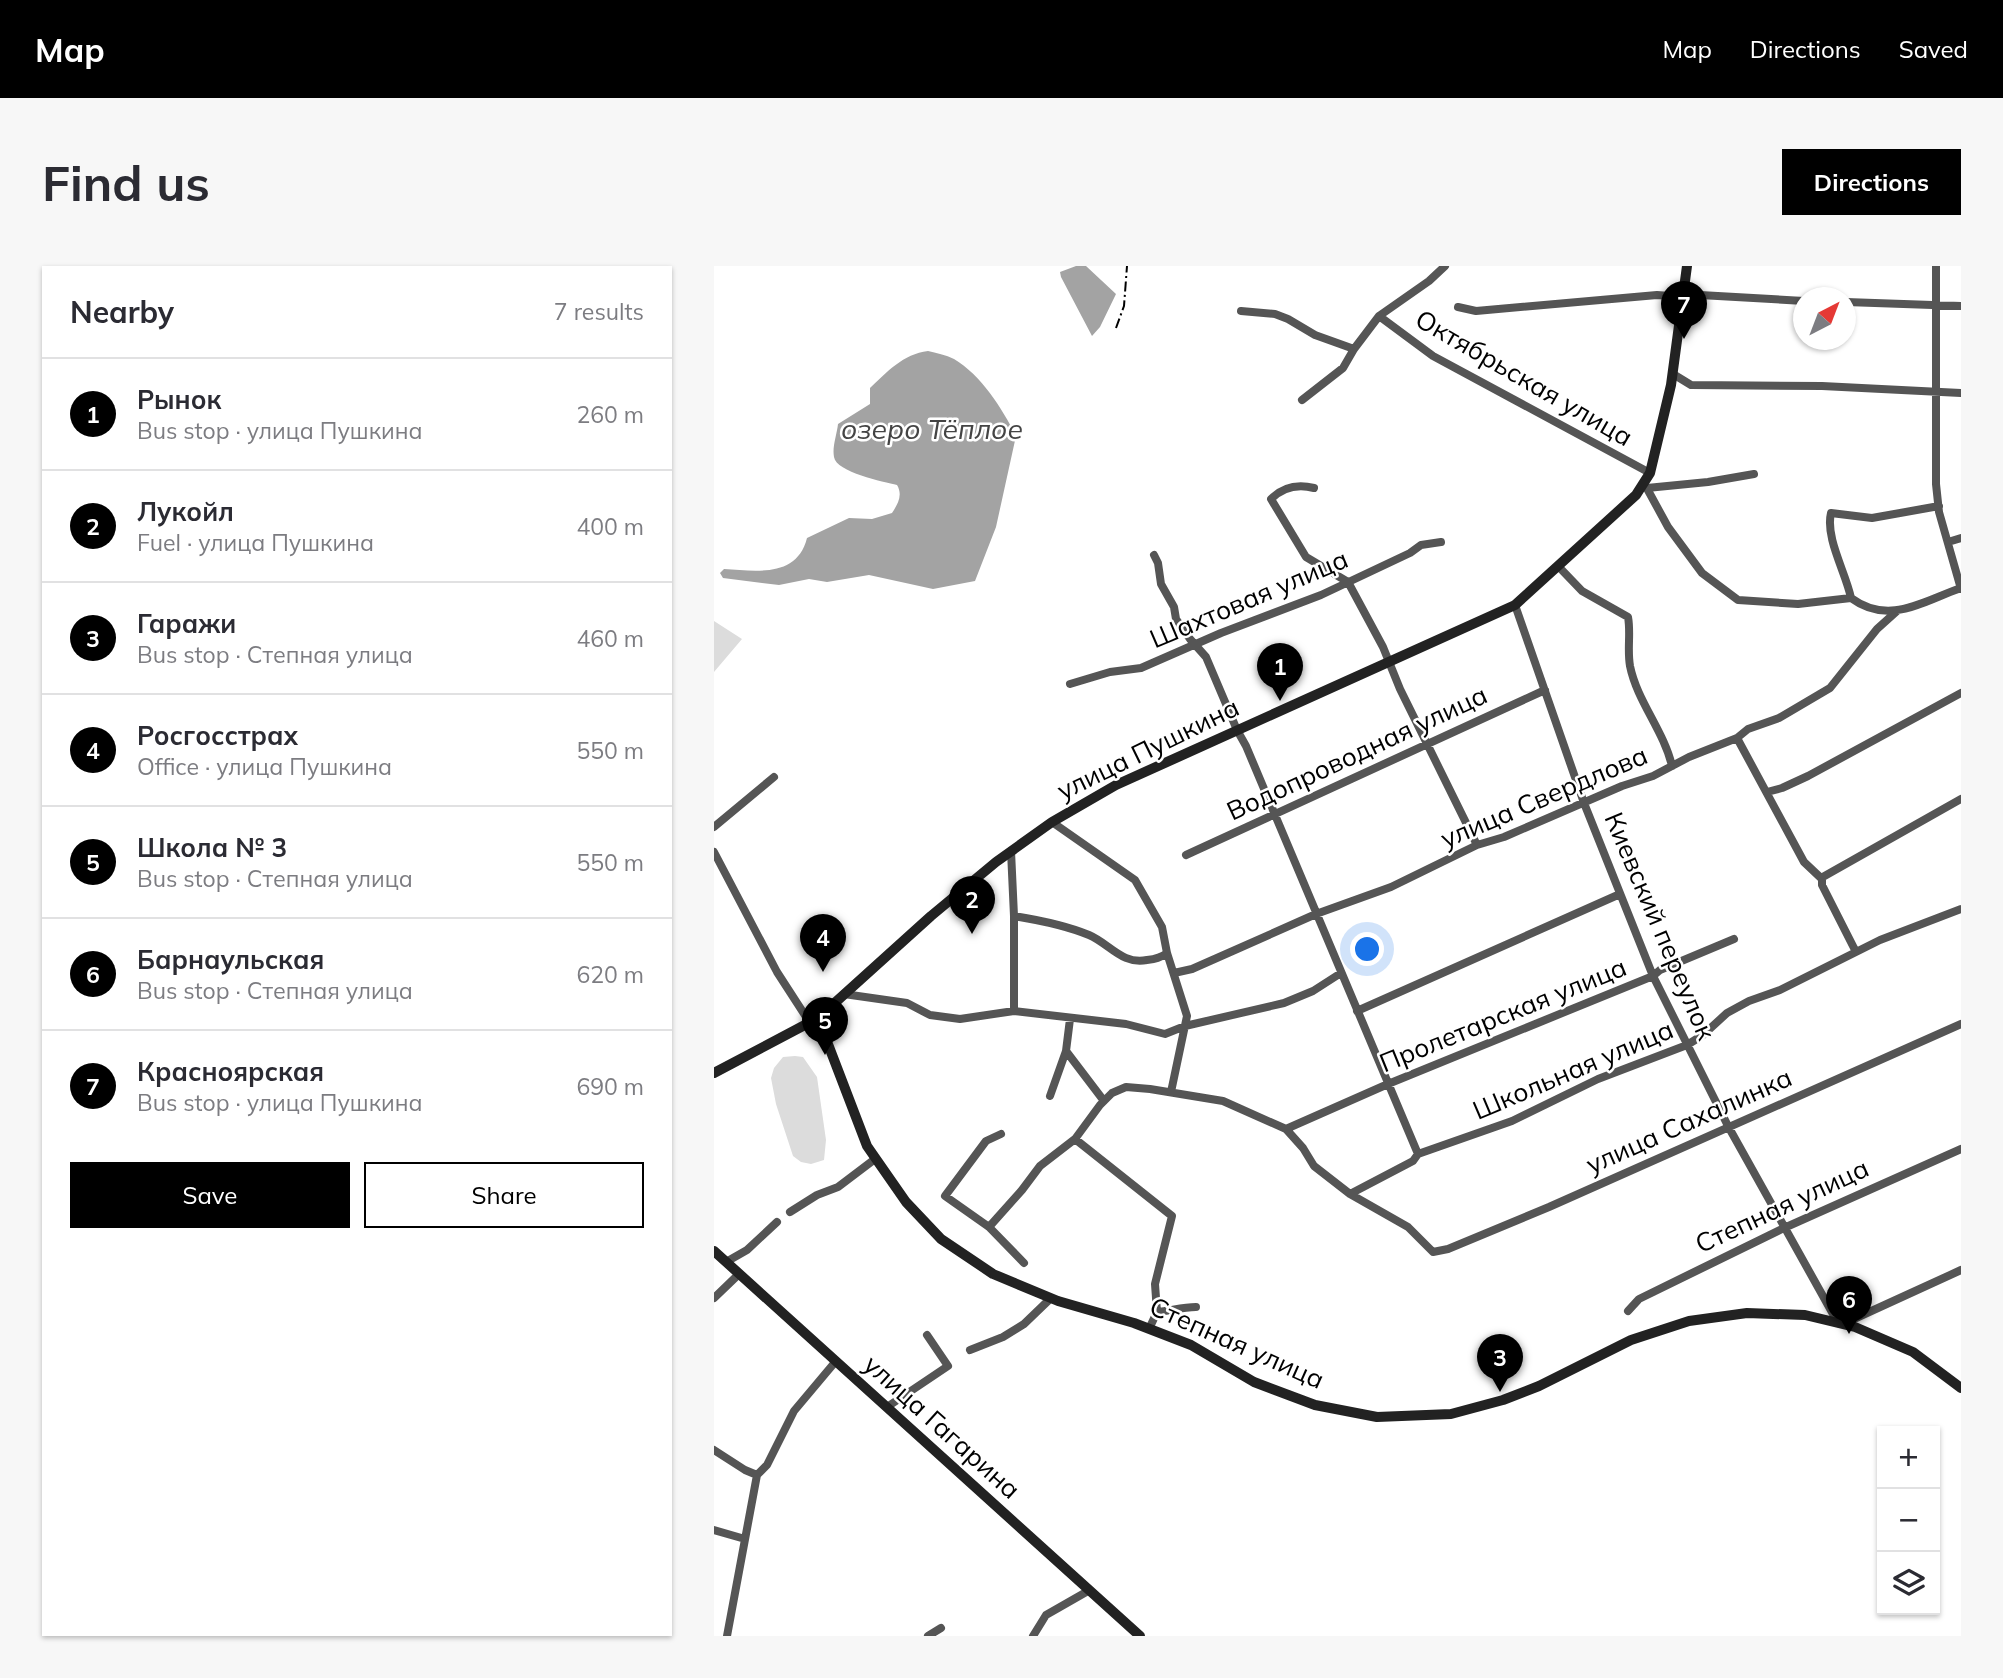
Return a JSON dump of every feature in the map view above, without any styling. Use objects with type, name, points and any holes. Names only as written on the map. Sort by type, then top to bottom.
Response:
[{"type":"street","points":[[1302,400],[1343,368],[1379,316],[1429,281],[1445,266]]},
{"type":"street","name":"улица Пушкина","points":[[714,1073],[814,1021],[931,916],[1011,851],[1052,822],[1116,785],[1515,605],[1636,495],[1647,481],[1673,374],[1687,266]]},
{"type":"street","points":[[1754,474],[1708,482],[1647,481],[1668,527],[1702,573],[1738,600],[1798,604],[1851,598],[1874,610],[1897,611],[1913,608],[1961,588],[1939,506],[1937,484],[1936,266]]},
{"type":"street","points":[[1458,307],[1476,311],[1657,295],[1793,300]]},
{"type":"street","points":[[1856,302],[1961,306]]},
{"type":"street","points":[[1241,311],[1275,314],[1315,335],[1354,349]]},
{"type":"street","name":"Октябрьская улица","points":[[1379,316],[1433,356],[1647,481]]},
{"type":"street","points":[[1673,374],[1692,385],[1822,386],[1961,393]]},
{"type":"street","points":[[1314,488],[1300,485],[1278,492],[1271,499],[1306,558],[1348,582],[1383,647],[1400,690],[1477,845]]},
{"type":"street","points":[[1851,598],[1836,553],[1829,519],[1831,513],[1872,518],[1939,506]]},
{"type":"street","points":[[1948,542],[1961,538]]},
{"type":"street","name":"Шахтовая улица","points":[[1070,684],[1110,672],[1141,668],[1321,595],[1410,553],[1420,545],[1441,542]]},
{"type":"street","points":[[1154,555],[1161,584],[1174,607],[1176,618],[1206,657],[1246,746],[1418,1154]]},
{"type":"street","points":[[1558,566],[1582,591],[1628,617],[1630,666],[1637,687],[1668,751],[1672,766]]},
{"type":"street","name":"Киевский переулок","points":[[1515,605],[1584,803],[1653,976],[1728,1126],[1840,1323]]},
{"type":"street","name":"улица Свердлова","points":[[1174,973],[1192,970],[1316,914],[1391,887],[1477,845],[1504,837],[1737,738],[1748,729],[1779,718],[1830,688],[1877,629],[1897,611]]},
{"type":"street","name":"Водопроводная улица","points":[[1186,855],[1545,690]]},
{"type":"street","points":[[1767,792],[1808,776],[1961,693]]},
{"type":"street","points":[[1737,738],[1804,862],[1821,878],[1856,952]]},
{"type":"street","points":[[714,827],[774,777]]},
{"type":"street","points":[[1821,878],[1961,799]]},
{"type":"street","points":[[1052,822],[1135,880],[1162,928],[1187,1016],[1171,1092]]},
{"type":"street","points":[[1011,851],[1014,1011]]},
{"type":"street","points":[[714,852],[777,972],[814,1021]]},
{"type":"street","points":[[1357,1011],[1620,894]]},
{"type":"street","name":"Школьная улица","points":[[1350,1194],[1413,1161],[1418,1154],[1512,1122],[1598,1079],[1688,1045],[1727,1013],[1856,952],[1961,909]]},
{"type":"street","points":[[1014,916],[1039,920],[1091,936],[1120,957],[1137,962],[1162,958],[1167,953]]},
{"type":"street","name":"Пролетарская улица","points":[[1286,1129],[1388,1084],[1653,976],[1660,970],[1734,939]]},
{"type":"street","points":[[844,994],[892,999],[907,1003],[930,1015],[961,1018],[1014,1011],[1126,1024],[1165,1034],[1185,1026],[1284,1003],[1313,991],[1341,973]]},
{"type":"street","points":[[1050,1096],[1066,1051],[1070,1019]]},
{"type":"street","name":"Степная улица","points":[[814,1021],[836,1063],[867,1146],[906,1202],[941,1239],[993,1274],[1051,1298],[1191,1345],[1254,1382],[1315,1405],[1377,1417],[1451,1414],[1503,1400],[1539,1386],[1631,1340],[1689,1321],[1747,1313],[1805,1315],[1840,1323],[1913,1352],[1960,1386]]},
{"type":"street","name":"улица Сахалинка","points":[[1350,1194],[1408,1227],[1433,1252],[1448,1249],[1961,1024]]},
{"type":"street","points":[[1066,1051],[1102,1103]]},
{"type":"street","points":[[989,1227],[1040,1166],[1074,1139],[1112,1093],[1126,1087],[1223,1101],[1286,1129],[1314,1166],[1350,1194]]},
{"type":"street","points":[[1001,1133],[986,1141],[945,1196],[989,1227],[1024,1263]]},
{"type":"street","points":[[1074,1139],[1172,1216],[1155,1284],[1157,1312],[1149,1329]]},
{"type":"street","name":"Степная улица","points":[[1628,1311],[1639,1299],[1784,1227],[1961,1149]]},
{"type":"street","points":[[790,1212],[817,1195],[838,1187],[875,1159]]},
{"type":"street","points":[[726,1262],[747,1250],[777,1223]]},
{"type":"street","name":"улица Гагарина","points":[[714,1251],[1140,1636]]},
{"type":"street","points":[[1840,1323],[1961,1270]]},
{"type":"street","points":[[714,1298],[739,1274]]},
{"type":"street","points":[[970,1350],[1003,1337],[1024,1324],[1051,1298]]},
{"type":"street","points":[[1157,1312],[1196,1307]]},
{"type":"street","points":[[887,1407],[948,1366],[927,1335]]},
{"type":"street","points":[[727,1636],[757,1475],[767,1465],[794,1411],[836,1361]]},
{"type":"street","points":[[714,1450],[757,1475]]},
{"type":"street","points":[[714,1530],[745,1539]]},
{"type":"street","points":[[1032,1636],[1046,1615],[1088,1591]]},
{"type":"street","points":[[928,1636],[941,1628]]},
{"type":"shaded area","points":[[714,621],[742,639],[714,672]]},
{"type":"shaded area","points":[[783,1057],[803,1057],[817,1077],[826,1140],[824,1160],[811,1164],[801,1162],[793,1156],[776,1104],[771,1078],[774,1068]]},
{"type":"water","points":[[1076,266],[1086,266],[1116,294],[1100,327],[1092,336],[1061,277],[1060,272]]},
{"type":"water","name":"озеро Тёплое","points":[[928,351],[954,359],[973,374],[1004,414],[1016,436],[996,527],[975,581],[933,589],[869,575],[827,582],[809,579],[779,585],[723,578],[720,573],[724,569],[762,571],[785,566],[802,551],[807,538],[849,518],[872,519],[892,513],[900,496],[897,485],[861,476],[837,462],[834,449],[838,424],[870,404],[870,388],[889,370],[911,356]]},
{"type":"railway","points":[[1116,328],[1124,306],[1127,266]]},
{"type":"place","name":"Красноярская","points":[[1684,339]]},
{"type":"place","name":"Рынок","points":[[1280,701]]},
{"type":"place","name":"Лукойл","points":[[972,934]]},
{"type":"place","name":"Росгосстрах","points":[[823,972]]},
{"type":"place","name":"Школа № 3","points":[[825,1055]]},
{"type":"place","name":"Барнаульская","points":[[1849,1334]]},
{"type":"place","name":"Гаражи","points":[[1500,1392]]}]
